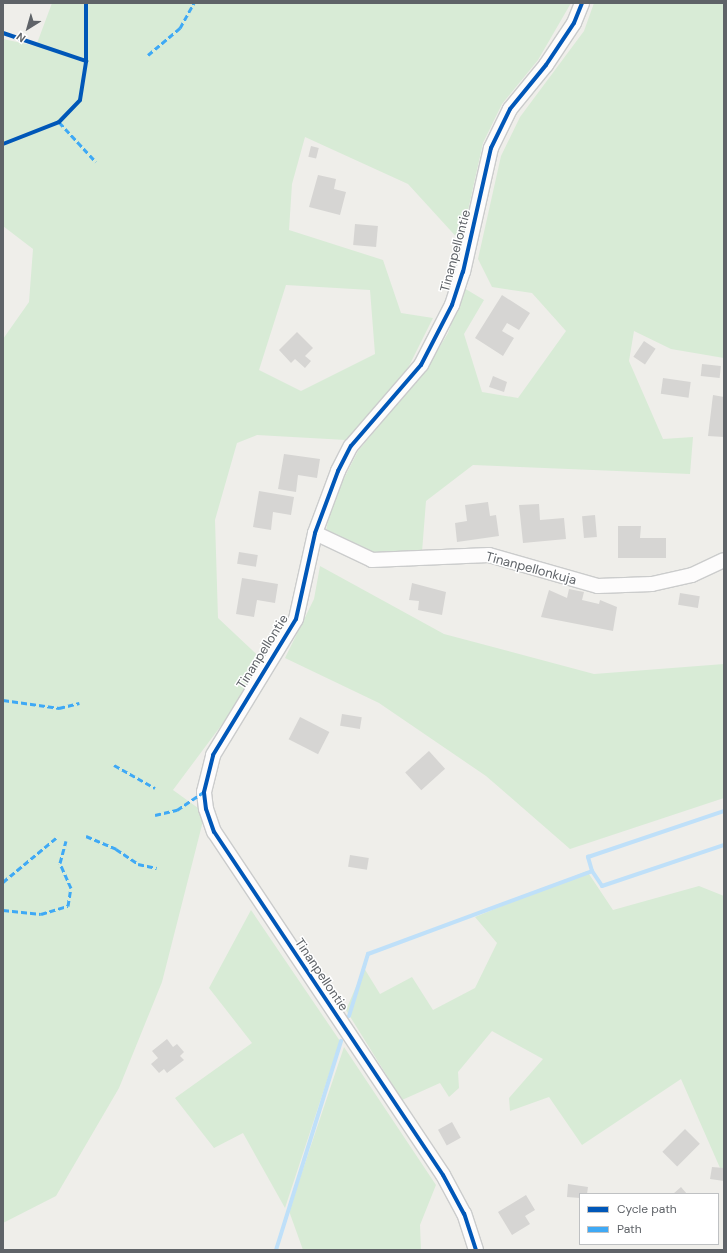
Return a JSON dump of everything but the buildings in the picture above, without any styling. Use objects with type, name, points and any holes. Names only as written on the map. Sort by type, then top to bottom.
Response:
[{"type":"street","name":"Tinanpellontie","points":[[476,1250],[464,1214],[443,1175],[214,832],[206,810],[204,792],[213,755],[296,619],[315,533],[338,471],[351,446],[408,383],[436,337],[463,272],[491,148],[510,109],[546,65],[574,23],[582,3]]},
{"type":"street","name":"Tinanpellonkuja","points":[[315,533],[372,560],[489,555],[598,586],[652,584],[692,575],[724,560]]},
{"type":"green space","points":[[52,3],[571,3],[538,60],[502,104],[483,143],[461,242],[408,184],[305,137],[292,184],[289,230],[383,260],[401,313],[433,318],[404,376],[346,440],[257,435],[237,443],[215,520],[218,618],[267,664],[173,790],[198,808],[203,821],[162,982],[119,1088],[56,1196],[3,1223],[3,339],[29,302],[33,249],[3,226],[3,39],[36,46]],"holes":[[[286,285],[370,290],[375,354],[301,391],[259,370]]]},
{"type":"green space","points":[[594,3],[724,3],[724,358],[671,349],[634,331],[629,361],[663,439],[693,437],[690,474],[473,465],[426,501],[422,552],[374,553],[326,530],[333,500],[358,451],[425,371],[448,333],[464,288],[484,300],[464,334],[482,392],[518,398],[566,331],[532,293],[492,287],[478,259],[501,156],[520,117],[584,31]]},
{"type":"green space","points":[[320,566],[444,634],[594,674],[724,664],[724,798],[570,849],[486,776],[379,703],[285,658],[314,599]]},
{"type":"green space","points":[[587,871],[613,910],[699,886],[724,896],[724,1177],[681,1079],[582,1145],[549,1097],[510,1111],[509,1098],[543,1059],[492,1031],[458,1072],[459,1088],[449,1097],[440,1083],[402,1100],[346,1010],[364,968],[380,994],[412,977],[433,1010],[475,988],[497,943],[475,917]]},
{"type":"green space","points":[[251,910],[340,1041],[285,1208],[243,1133],[214,1148],[175,1098],[252,1043],[209,988]]},
{"type":"green space","points":[[344,1047],[436,1185],[420,1225],[421,1250],[303,1250],[289,1211]]},
{"type":"waterway","points":[[349,1016],[368,954],[592,871],[588,857],[724,811]]},
{"type":"waterway","points":[[592,871],[602,886],[724,845]]},
{"type":"waterway","points":[[276,1250],[341,1041]]},
{"type":"marked path","points":[[148,55],[180,28],[194,3]]},
{"type":"marked path","points":[[59,122],[96,162]]},
{"type":"marked path","points":[[3,700],[59,708],[79,703]]},
{"type":"marked path","points":[[114,765],[155,788]]},
{"type":"marked path","points":[[155,815],[177,810],[204,792]]},
{"type":"marked path","points":[[86,836],[116,849],[138,864],[157,868]]},
{"type":"marked path","points":[[3,882],[56,838]]},
{"type":"marked path","points":[[3,910],[41,914],[68,906],[71,888],[60,863],[66,841]]},
{"type":"cycle path","points":[[3,144],[59,122],[80,100],[86,61],[86,3]]},
{"type":"cycle path","points":[[476,1250],[464,1214],[443,1175],[214,832],[206,809],[204,792],[213,755],[296,619],[315,533],[338,471],[351,446],[421,365],[452,305],[463,272],[491,148],[510,109],[546,65],[574,23],[582,3]]},
{"type":"cycle path","points":[[3,33],[86,61]]}]
